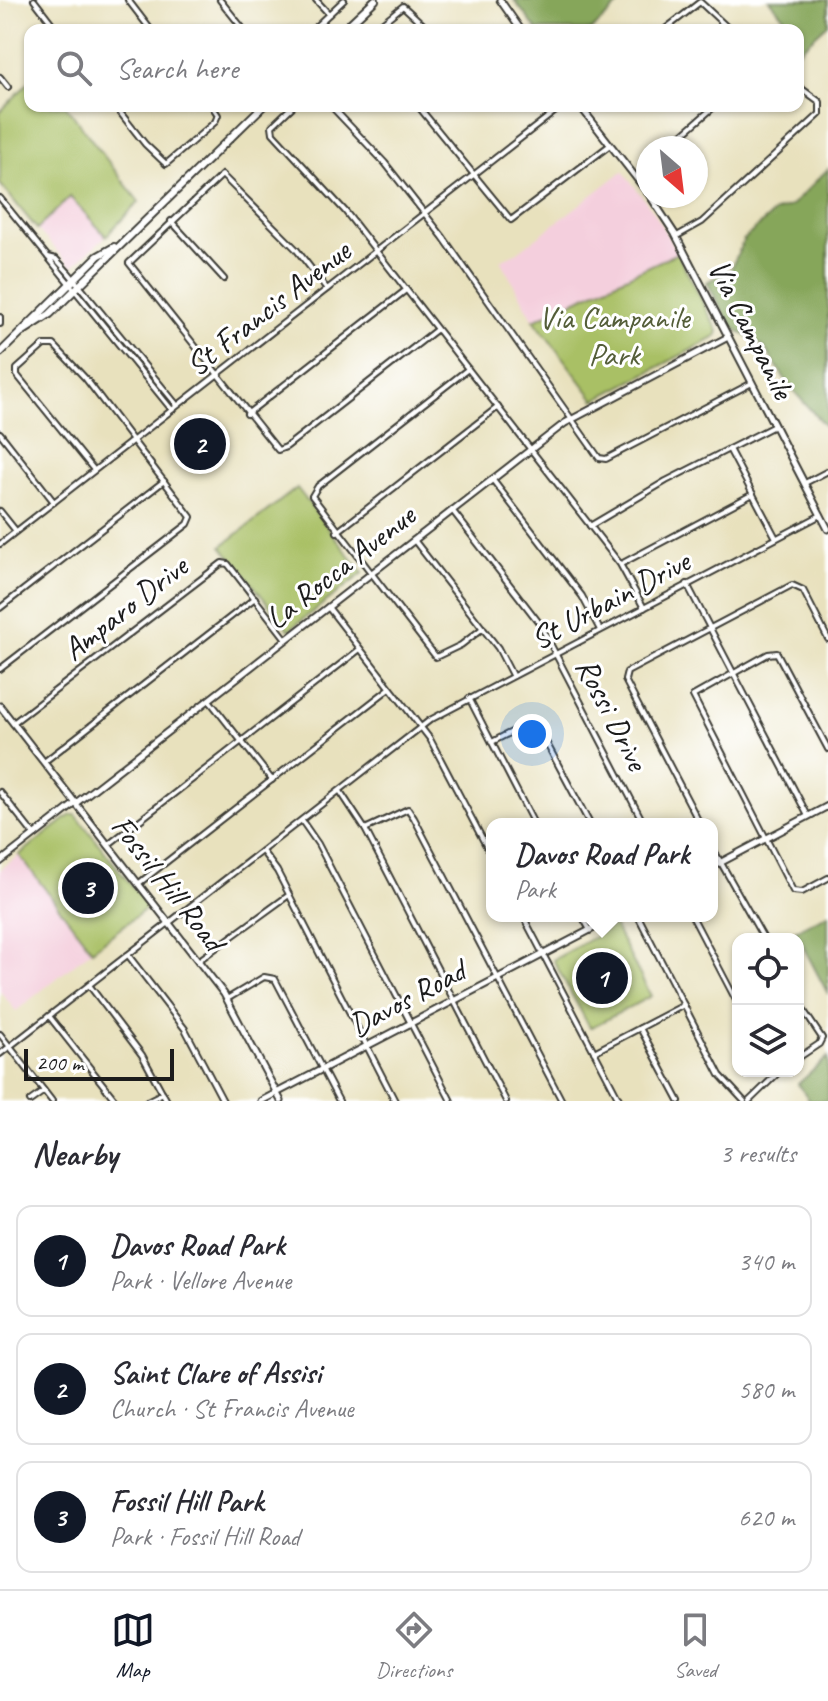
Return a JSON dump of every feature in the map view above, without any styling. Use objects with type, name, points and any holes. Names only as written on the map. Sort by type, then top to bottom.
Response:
[{"type":"main road","points":[[349,24],[375,0]]},
{"type":"main road","points":[[22,332],[50,314],[77,289],[257,112]]},
{"type":"main road","points":[[0,353],[98,256],[121,243]]},
{"type":"street","points":[[34,0],[52,24]]},
{"type":"street","points":[[128,0],[146,24]]},
{"type":"street","points":[[220,0],[239,24]]},
{"type":"street","points":[[316,0],[329,14]]},
{"type":"street","points":[[318,24],[344,0]]},
{"type":"street","points":[[500,0],[517,24]]},
{"type":"street","points":[[672,24],[700,2],[724,24]]},
{"type":"street","points":[[380,24],[403,6],[422,24]]},
{"type":"street","points":[[0,77],[8,87]]},
{"type":"street","points":[[676,236],[702,222],[820,114],[820,102],[804,90]]},
{"type":"street","points":[[120,112],[150,150],[166,164],[215,122],[216,112]]},
{"type":"street","points":[[287,112],[272,126],[273,133],[336,201],[498,407],[620,564],[644,608]]},
{"type":"street","points":[[337,112],[385,163],[424,213],[599,458],[606,459],[752,383]]},
{"type":"street","points":[[423,112],[507,219],[515,220],[610,145]]},
{"type":"street","name":"St Francis Avenue","points":[[0,544],[554,112]]},
{"type":"street","name":"Via Campanile","points":[[585,112],[636,178]]},
{"type":"street","points":[[680,136],[708,112]]},
{"type":"street","points":[[327,289],[296,249],[226,176],[217,178],[171,221],[132,259],[130,267],[273,447],[281,450],[436,330]]},
{"type":"street","points":[[0,198],[48,257],[56,259],[71,282],[177,406]]},
{"type":"street","name":"Via Campanile","points":[[658,208],[676,236],[828,529]]},
{"type":"street","points":[[171,221],[224,279]]},
{"type":"street","points":[[77,289],[172,410]]},
{"type":"street","points":[[247,414],[406,290]]},
{"type":"street","points":[[0,317],[0,324]]},
{"type":"street","name":"La Rocca Avenue","points":[[0,862],[573,418],[728,337]]},
{"type":"street","points":[[0,669],[188,524],[188,511],[72,364],[54,345],[44,345],[17,369],[17,375],[94,470]]},
{"type":"street","points":[[468,369],[314,490],[312,499],[436,657],[461,645],[483,628]]},
{"type":"street","points":[[337,532],[498,407]]},
{"type":"street","points":[[590,526],[666,481],[774,426]]},
{"type":"street","points":[[0,433],[54,502]]},
{"type":"street","points":[[729,449],[776,538]]},
{"type":"street","points":[[805,483],[828,471]]},
{"type":"street","points":[[492,479],[582,596],[600,630]]},
{"type":"street","points":[[0,608],[164,481]]},
{"type":"street","points":[[620,564],[753,494]]},
{"type":"street","name":"Rossi Drive","points":[[452,510],[540,624],[641,818]]},
{"type":"street","points":[[0,511],[16,531]]},
{"type":"street","name":"St Urbain Drive","points":[[0,1054],[421,727],[512,675],[821,515]]},
{"type":"street","points":[[414,540],[483,628],[512,675]]},
{"type":"street","name":"Amparo Drive","points":[[13,723],[215,566],[228,564],[286,639]]},
{"type":"street","points":[[687,584],[808,816]]},
{"type":"street","points":[[697,818],[625,675],[631,668],[797,585],[803,590],[828,639]]},
{"type":"street","points":[[44,762],[255,598]]},
{"type":"street","points":[[328,607],[421,727],[486,846]]},
{"type":"street","points":[[108,845],[360,649]]},
{"type":"street","points":[[828,749],[777,653],[695,692],[693,699],[793,891],[802,892],[828,878]]},
{"type":"street","points":[[138,884],[390,688]]},
{"type":"street","points":[[469,698],[531,818]]},
{"type":"street","points":[[208,700],[272,780]]},
{"type":"street","name":"Fossil Hill Road","points":[[0,706],[227,999],[281,1101]]},
{"type":"street","points":[[492,742],[527,724],[536,726],[587,818]]},
{"type":"street","points":[[340,791],[365,829],[506,1101]]},
{"type":"street","points":[[0,792],[34,835]]},
{"type":"street","points":[[720,862],[828,806]]},
{"type":"street","points":[[365,829],[408,809],[562,1101]]},
{"type":"street","points":[[302,821],[318,844],[451,1101]]},
{"type":"street","points":[[262,851],[289,895],[395,1101]]},
{"type":"street","points":[[718,858],[761,933]]},
{"type":"street","points":[[198,961],[289,895]]},
{"type":"street","points":[[526,922],[619,1099],[609,1101]]},
{"type":"street","points":[[585,922],[590,930]]},
{"type":"street","name":"Davos Road","points":[[261,1101],[605,922]]},
{"type":"street","points":[[641,922],[720,1075],[746,1101],[773,1077]]},
{"type":"street","points":[[695,922],[732,993]]},
{"type":"street","points":[[128,955],[185,1029],[223,1101]]},
{"type":"street","points":[[227,999],[264,977],[275,979],[339,1101]]},
{"type":"street","points":[[89,985],[142,1055],[167,1101]]},
{"type":"street","points":[[594,1052],[684,1005]]},
{"type":"street","points":[[804,1011],[822,1038],[819,1044],[804,1054]]},
{"type":"street","points":[[49,1016],[116,1101]]},
{"type":"street","points":[[640,1028],[679,1101]]},
{"type":"street","points":[[0,1034],[52,1101]]},
{"type":"street","points":[[30,1101],[44,1091]]},
{"type":"street","points":[[147,1101],[163,1093]]},
{"type":"shaded area","points":[[623,171],[636,188],[636,208],[651,208],[677,253],[534,320],[500,260],[518,252]]},
{"type":"shaded area","points":[[70,197],[106,236],[72,267],[37,229]]},
{"type":"shaded area","points":[[19,855],[92,950],[16,1011],[0,991],[0,870]]},
{"type":"green space","points":[[514,0],[624,0],[598,24],[532,24]]},
{"type":"green space","points":[[769,0],[828,0],[828,24],[804,46],[804,24],[780,24],[784,17]]},
{"type":"green space","points":[[24,87],[24,112],[71,112],[139,202],[106,236],[70,197],[37,229],[0,184],[0,112]]},
{"type":"green space","points":[[828,169],[828,425],[825,426],[791,388],[764,347],[729,325],[707,282],[731,269],[744,239],[776,211],[791,206]]},
{"type":"green space","name":"Via Campanile Park","points":[[677,253],[718,331],[716,337],[595,400],[534,320]]},
{"type":"green space","points":[[297,488],[363,573],[289,630],[222,546]]},
{"type":"green space","points":[[71,815],[76,815],[148,907],[92,950],[19,855]]},
{"type":"green space","points":[[828,914],[828,994],[804,948],[804,933],[795,931]]},
{"type":"green space","points":[[614,926],[651,996],[590,1028],[553,960]]},
{"type":"green space","points":[[828,1057],[828,1101],[810,1101],[798,1084]]},
{"type":"place","name":"Saint Clare of Assisi","points":[[200,444]]},
{"type":"place","name":"Fossil Hill Park","points":[[88,888]]},
{"type":"place","name":"Davos Road Park","points":[[602,978]]}]
